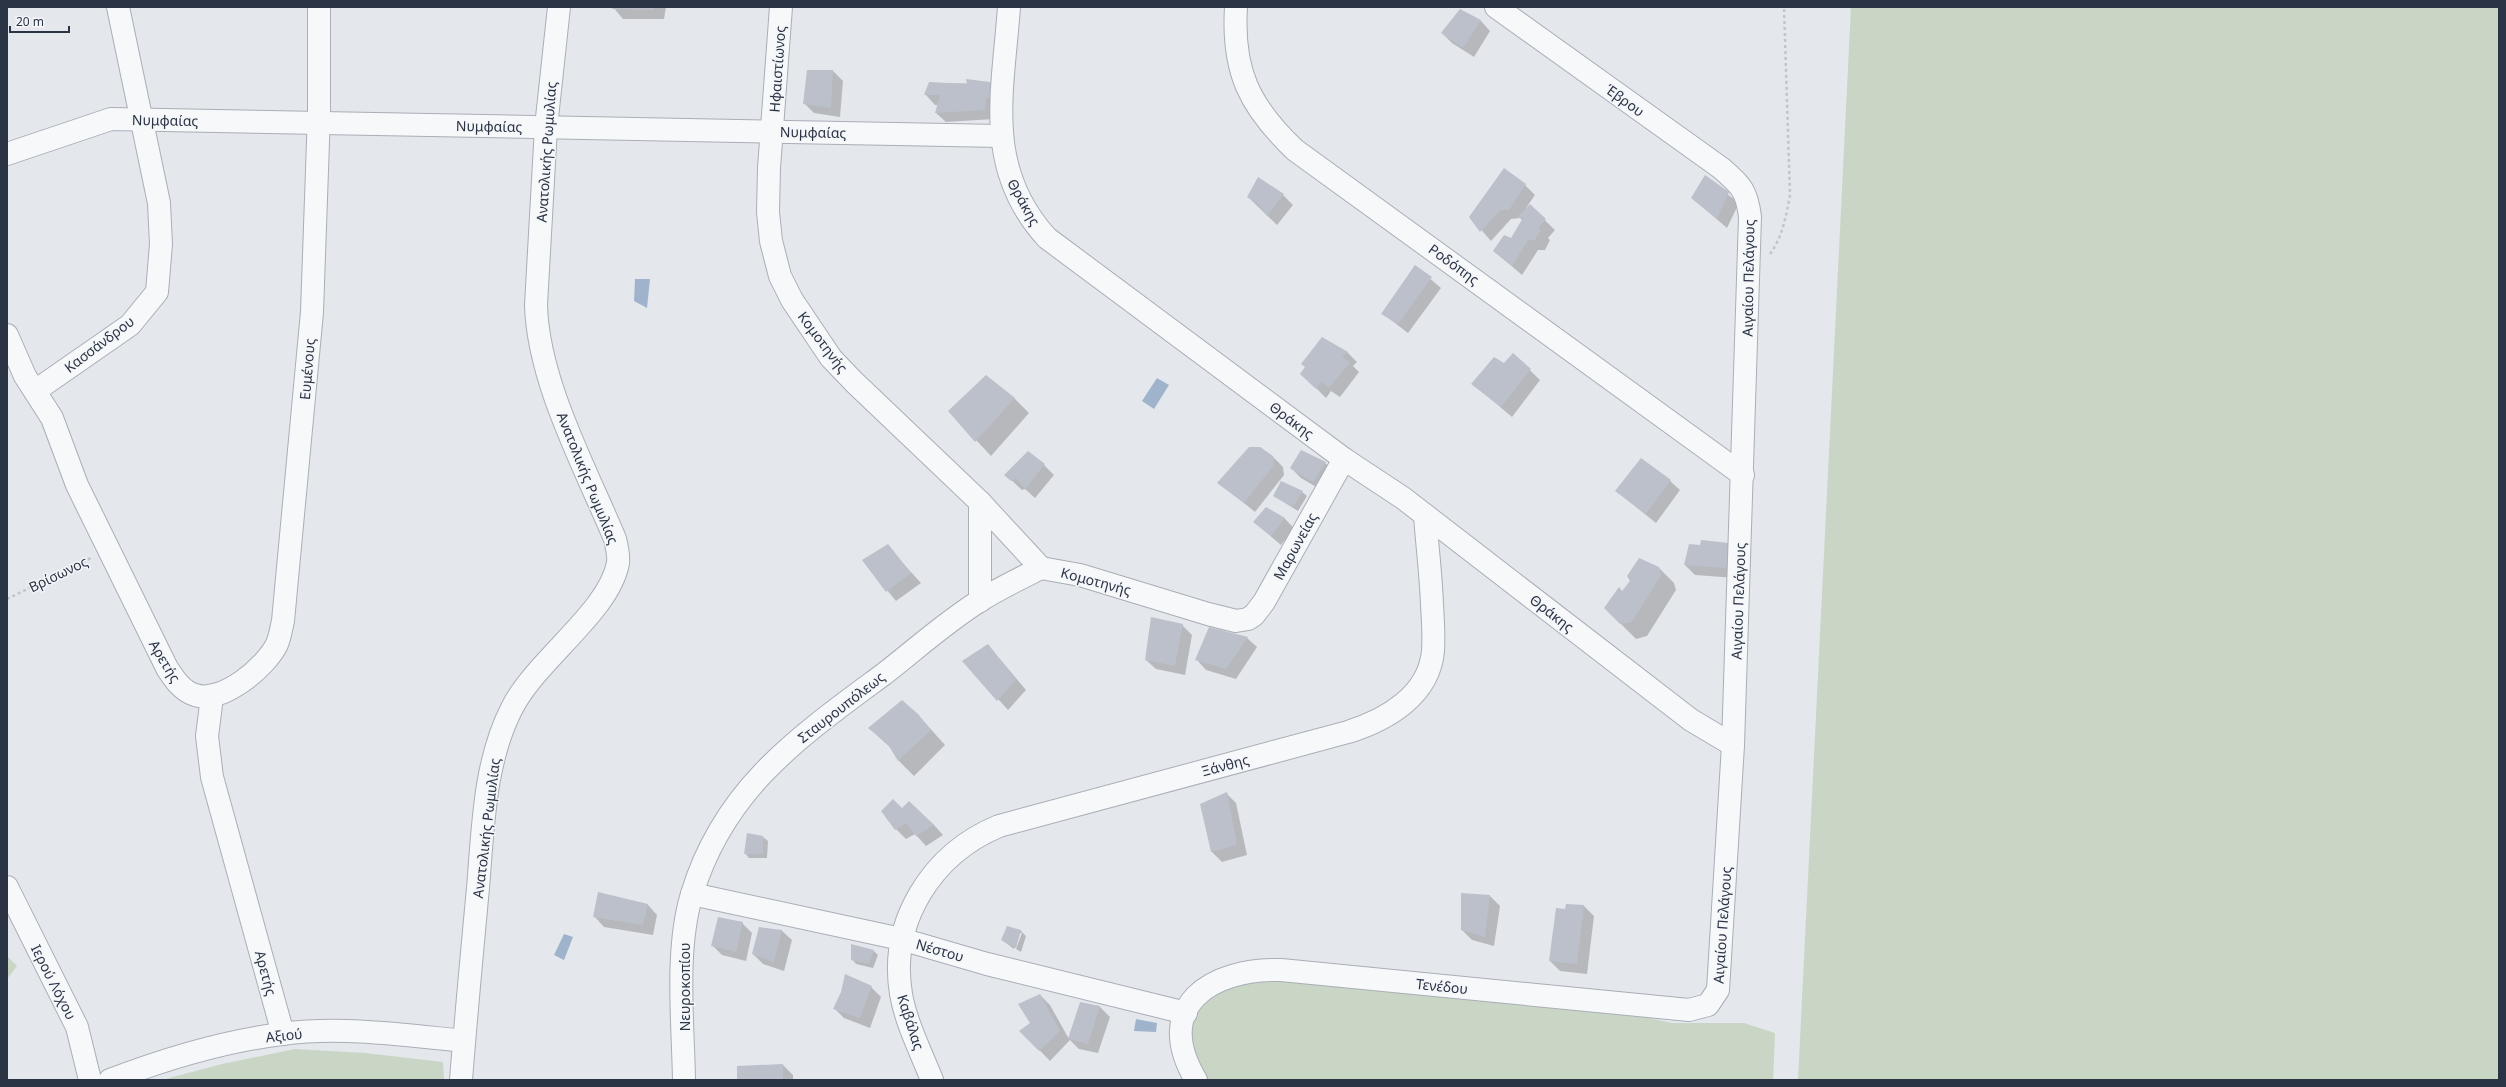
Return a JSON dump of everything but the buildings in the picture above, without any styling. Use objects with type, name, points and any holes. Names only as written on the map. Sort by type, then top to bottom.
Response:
[{"type":"street","name":"Κασσάνδρου","points":[[35,391],[130,325],[157,292],[161,244],[160,203],[118,7]]},
{"type":"street","name":"Ευμένους","points":[[212,697],[231,688],[265,662],[277,644],[283,621],[312,312],[319,123],[319,7]]},
{"type":"street","name":"Ανατολικής Ρωμυλίας","points":[[461,1080],[483,831],[497,745],[504,723],[523,687],[602,599],[613,580],[618,563],[615,540],[557,400],[545,364],[538,332],[536,305],[546,127],[559,7]]},
{"type":"street","name":"Ηφαιστίωνος","points":[[772,132],[781,7]]},
{"type":"street","name":"Θράκης","points":[[1009,7],[1001,136],[1007,168],[1015,190],[1027,213],[1047,238],[1344,459],[1425,514],[1691,720],[1732,745]]},
{"type":"street","name":"Ροδόπης","points":[[1236,7],[1236,49],[1244,80],[1267,118],[1295,150],[1743,475]]},
{"type":"street","name":"Έβρου","points":[[1496,7],[1721,168],[1741,186],[1748,199]]},
{"type":"street","name":"Νυμφαίας","points":[[7,154],[111,119],[1001,136]]},
{"type":"street","name":"Κομοτηνής","points":[[772,132],[768,196],[770,228],[777,264],[792,300],[821,344],[854,382],[980,502],[1041,568],[1080,575],[1208,614],[1236,620]]},
{"type":"street","name":"Αιγαίου Πελάγους","points":[[1712,1002],[1718,990],[1720,981],[1732,745],[1743,475],[1750,217],[1748,199]]},
{"type":"street","name":"Αρετής","points":[[7,335],[35,391],[52,418],[74,477],[108,550],[172,676],[188,692],[195,695],[212,697],[207,736],[212,777],[283,1034]]},
{"type":"street","name":"Μαρωνείας","points":[[1236,620],[1248,619],[1254,615],[1264,602],[1344,459]]},
{"type":"street","points":[[980,502],[980,601]]},
{"type":"street","name":"Ξάνθης","points":[[901,939],[912,905],[925,883],[951,855],[987,831],[1017,820],[1355,730],[1387,716],[1409,700],[1425,676],[1433,651],[1432,599],[1425,514]]},
{"type":"street","name":"Σταυρουπόλεως","points":[[692,894],[704,860],[718,830],[732,809],[765,770],[798,739],[980,601],[1041,568]]},
{"type":"street","name":"Ιερού Λόχου","points":[[7,887],[77,1027],[90,1080]]},
{"type":"street","name":"Νέστου","points":[[692,894],[901,939],[987,964],[1186,1013]]},
{"type":"street","name":"Νευροκοπίου","points":[[684,1080],[683,947],[692,894]]},
{"type":"street","name":"Καβάλας","points":[[901,939],[898,972],[902,1000],[932,1080]]},
{"type":"street","name":"Τενέδου","points":[[1186,1013],[1198,995],[1216,981],[1238,972],[1257,970],[1289,970],[1683,1009],[1699,1009],[1712,1002]]},
{"type":"street","points":[[1186,1013],[1182,1029],[1182,1045],[1196,1080]]},
{"type":"street","name":"Αξιού","points":[[110,1080],[202,1051],[283,1034],[364,1032],[464,1041]]},
{"type":"path","points":[[1748,282],[1778,244],[1790,194],[1784,7]]},
{"type":"path","name":"Βρίσωνος","points":[[7,599],[108,550]]},
{"type":"green space","points":[[1851,7],[2499,7],[2499,1080],[1798,1080]]},
{"type":"green space","points":[[7,956],[17,966],[7,979]]},
{"type":"green space","points":[[1256,973],[1612,1010],[1672,1023],[1744,1023],[1775,1033],[1773,1080],[1204,1080],[1191,1040],[1196,1006],[1212,989]]},
{"type":"green space","points":[[295,1049],[365,1053],[443,1062],[444,1080],[162,1080],[222,1064]]},
{"type":"water","points":[[635,279],[650,279],[647,308],[634,301]]},
{"type":"water","points":[[1157,378],[1169,385],[1154,409],[1142,401]]},
{"type":"water","points":[[564,934],[573,937],[564,960],[554,955]]},
{"type":"water","points":[[1136,1019],[1157,1023],[1156,1032],[1134,1031]]}]
